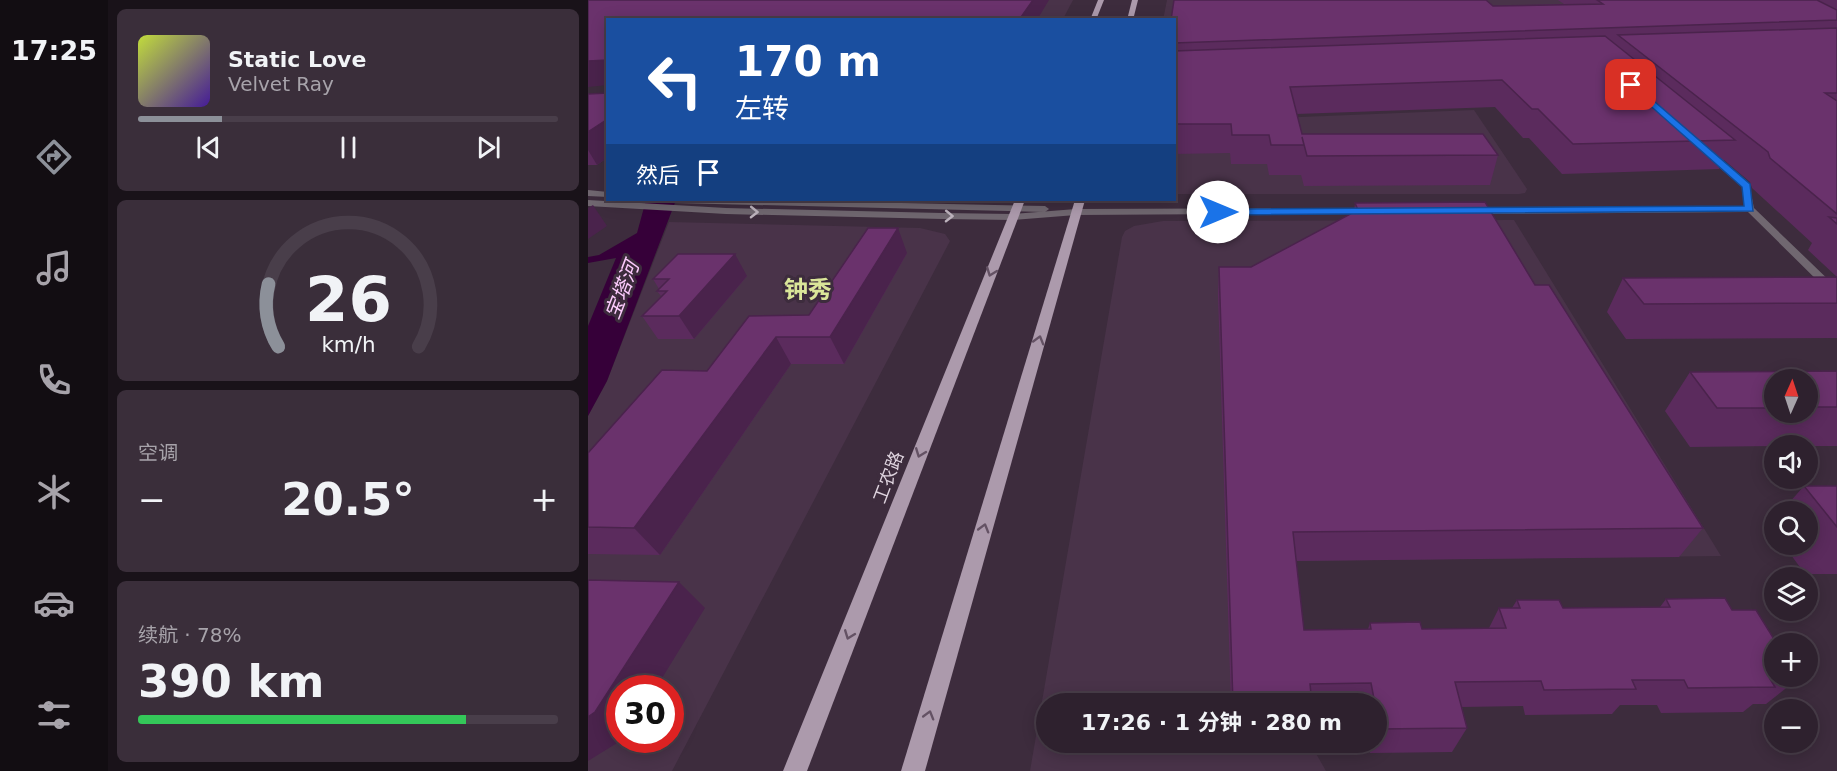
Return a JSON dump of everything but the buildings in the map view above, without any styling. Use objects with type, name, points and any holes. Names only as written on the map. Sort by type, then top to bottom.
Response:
[{"type":"main road","points":[[1094,18],[1101,0]]},
{"type":"main road","points":[[1130,18],[1135,0]]},
{"type":"main road","points":[[913,771],[1078,206]]},
{"type":"main road","name":"工农路","points":[[795,771],[1016,208]]},
{"type":"street","points":[[1703,148],[1746,186],[1750,208],[1837,294]]},
{"type":"street","points":[[588,193],[606,195]]},
{"type":"street","points":[[705,201],[1016,208]]},
{"type":"street","points":[[588,203],[696,210],[1078,206],[1381,212]]},
{"type":"street","points":[[1462,211],[1750,208]]},
{"type":"shaded area","points":[[1033,0],[1073,0],[1064,18],[1013,18]]},
{"type":"shaded area","points":[[1167,0],[1204,0],[1205,121],[1474,110],[1527,189],[1525,193],[1519,194],[1176,194],[1176,18],[1163,18]]},
{"type":"shaded area","points":[[1477,0],[1589,0],[1601,12],[1491,13]]},
{"type":"shaded area","points":[[1514,220],[1721,556],[1289,561],[1303,693],[1043,693],[1122,237],[1125,231],[1134,226],[1163,221]]},
{"type":"shaded area","points":[[669,222],[920,228],[945,234],[950,241],[684,748],[684,675],[606,675],[606,753],[681,753],[672,771],[588,771],[588,416],[607,381]]},
{"type":"shaded area","points":[[1036,736],[1036,753],[1316,753],[1326,771],[1030,771]]},
{"type":"water","name":"宝塔河","points":[[646,201],[676,201],[607,381],[588,416],[588,326],[616,258],[588,263],[588,257],[599,255],[637,233]]},
{"type":"district","name":"钟秀","points":[[808,290]]},
{"type":"route","points":[[1218,212],[1750,208],[1746,186],[1631,85]]}]
